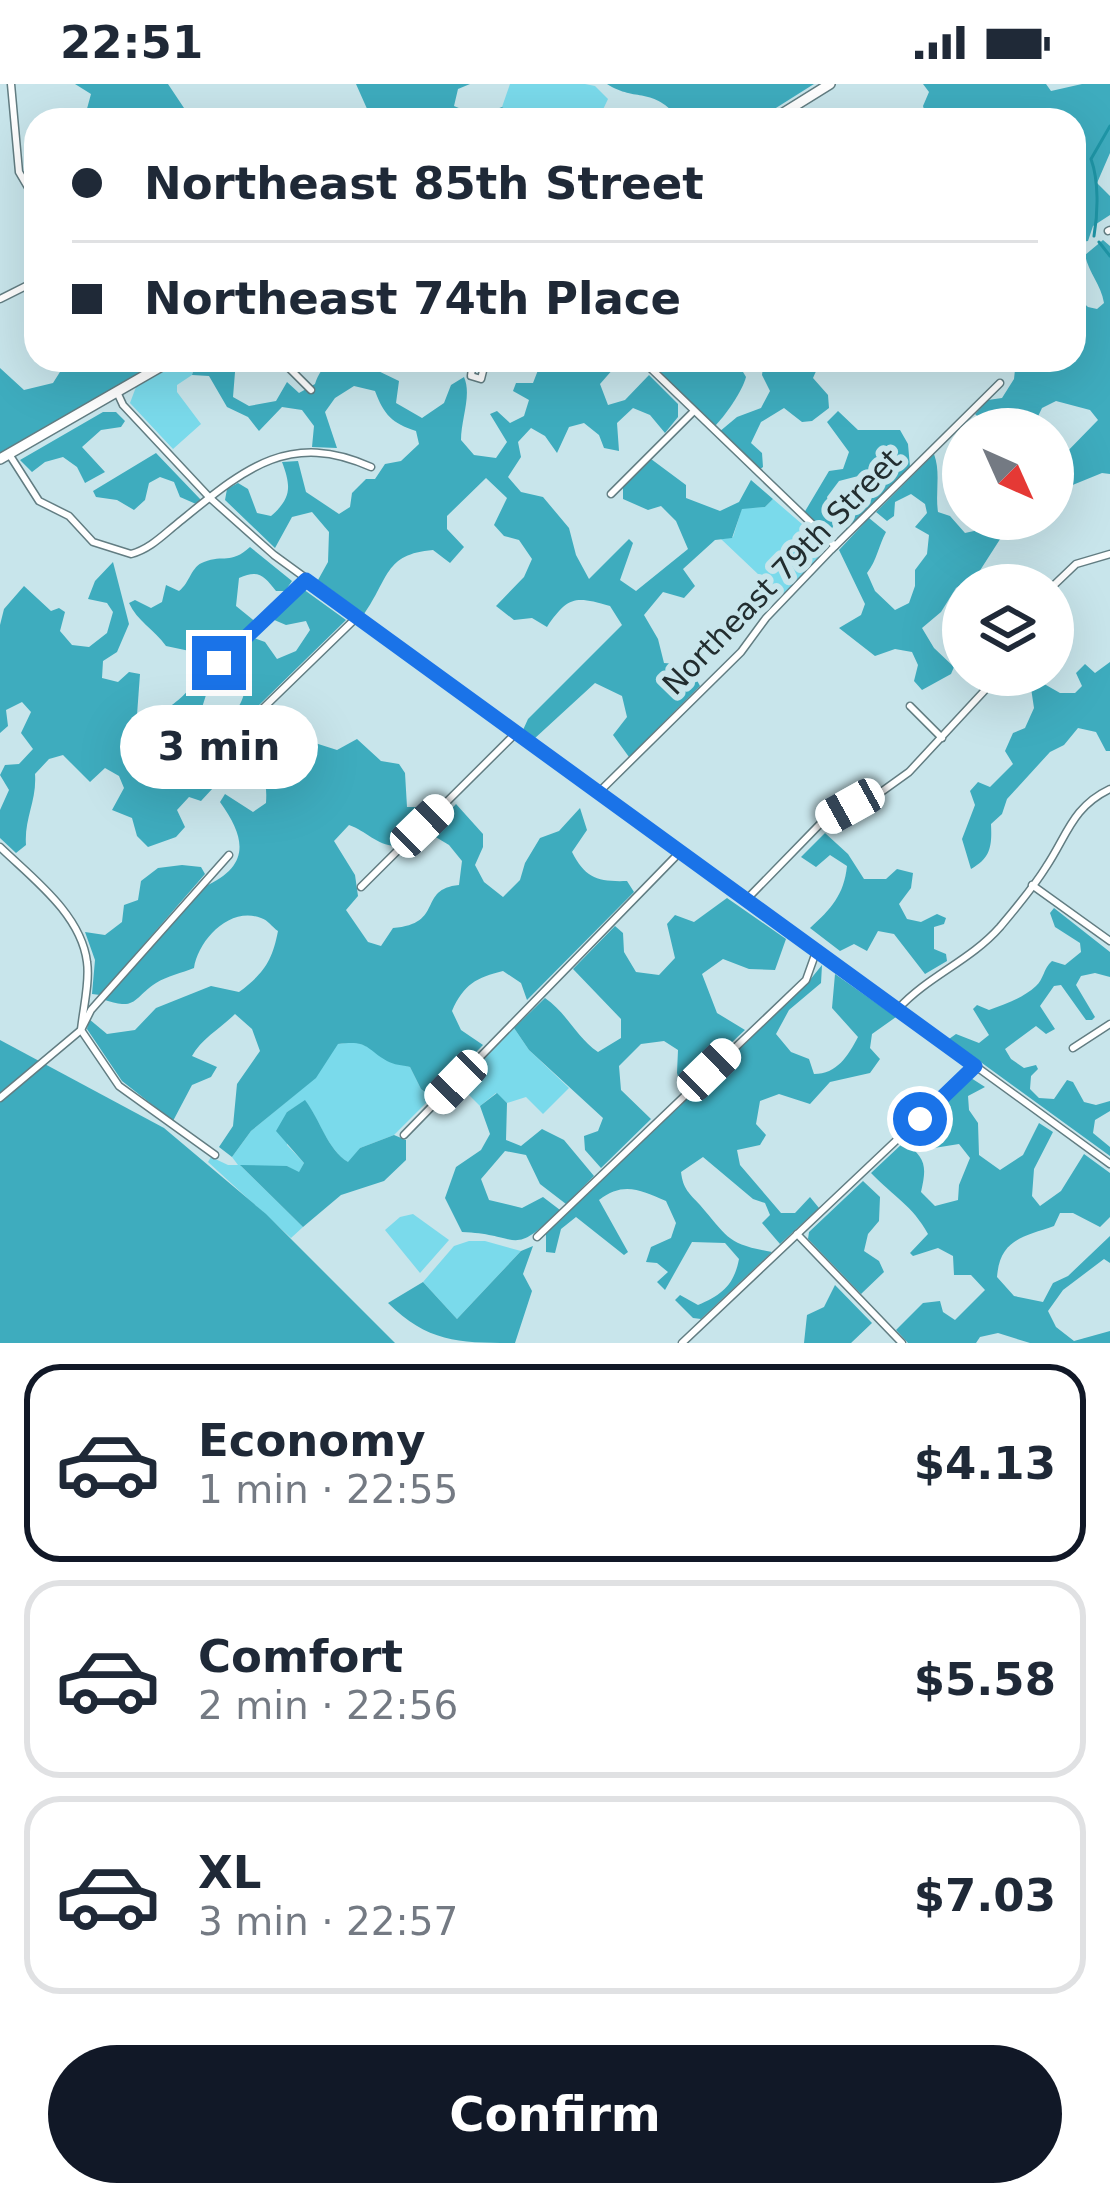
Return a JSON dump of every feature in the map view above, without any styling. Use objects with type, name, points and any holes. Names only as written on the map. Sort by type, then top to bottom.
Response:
[{"type":"street","points":[[11,84],[19,172],[24,181]]},
{"type":"street","points":[[791,108],[830,84]]},
{"type":"street","points":[[151,372],[4,456],[38,501],[70,515],[93,542],[131,554],[152,545],[254,466],[299,452],[345,455],[371,467]]},
{"type":"street","points":[[293,372],[311,390]]},
{"type":"street","points":[[654,372],[835,546]]},
{"type":"street","name":"Northeast 79th Street","points":[[598,793],[741,652],[766,618],[835,546],[1000,383]]},
{"type":"street","points":[[116,392],[210,498],[306,580],[1110,1164]]},
{"type":"street","points":[[611,494],[693,412]]},
{"type":"street","points":[[1074,565],[1108,554]]},
{"type":"street","points":[[219,663],[306,580]]},
{"type":"street","points":[[218,752],[357,616]]},
{"type":"street","points":[[746,900],[822,822],[877,795],[909,772],[980,696]]},
{"type":"street","points":[[910,706],[942,738]]},
{"type":"street","points":[[361,886],[515,733]]},
{"type":"street","points":[[898,1009],[920,984],[967,958],[998,929],[1048,864],[1065,827],[1110,789]]},
{"type":"street","points":[[0,847],[60,907],[80,940],[88,962],[81,1030],[119,1086],[215,1155]]},
{"type":"street","points":[[404,1135],[680,852]]},
{"type":"street","points":[[0,1098],[81,1030],[91,1010],[229,855]]},
{"type":"street","points":[[1032,885],[1110,941]]},
{"type":"street","points":[[537,1237],[806,980],[816,952]]},
{"type":"street","points":[[1073,1048],[1110,1024]]},
{"type":"street","points":[[682,1343],[975,1066]]},
{"type":"street","points":[[797,1234],[902,1343]]},
{"type":"shaded area","points":[[75,84],[168,84],[184,108],[87,108],[91,94]]},
{"type":"shaded area","points":[[356,84],[470,84],[458,89],[454,106],[459,108],[367,108]]},
{"type":"shaded area","points":[[510,84],[585,84],[595,86],[608,99],[604,108],[502,107]]},
{"type":"shaded area","points":[[607,84],[814,84],[776,108],[669,108],[652,98]]},
{"type":"shaded area","points":[[923,84],[1046,84],[1051,91],[1110,84],[1110,153],[1097,183],[1110,196],[1110,215],[1093,226],[1086,241],[1086,108],[924,108],[929,92]]},
{"type":"shaded area","points":[[1103,240],[1110,246],[1110,474],[1074,484],[1074,445],[1098,420],[1090,410],[1056,401],[1042,408],[981,408],[988,400],[1002,398],[1015,372],[1086,372],[1086,305],[1097,309],[1104,303],[1086,258]]},
{"type":"shaded area","points":[[0,368],[24,390],[53,383],[60,372],[143,372],[0,453]]},
{"type":"shaded area","points":[[163,372],[192,372],[177,385],[177,392],[201,424],[173,449],[130,403],[136,387]]},
{"type":"shaded area","points":[[235,372],[233,397],[249,406],[276,401],[287,382],[299,393],[315,384],[321,372],[380,372],[399,381],[396,403],[422,418],[444,403],[451,385],[464,377],[467,399],[461,440],[474,455],[496,458],[507,442],[490,414],[497,411],[510,423],[524,416],[529,400],[513,391],[516,383],[533,383],[537,372],[610,372],[600,384],[608,405],[625,400],[649,375],[678,404],[678,417],[665,433],[650,415],[633,408],[617,423],[619,451],[604,448],[599,435],[584,423],[569,427],[557,453],[545,436],[531,428],[518,442],[521,457],[508,477],[521,492],[543,497],[569,528],[589,579],[629,539],[633,543],[620,580],[636,591],[688,549],[676,521],[661,506],[648,510],[623,499],[623,487],[651,459],[686,485],[686,498],[720,511],[739,502],[751,480],[773,499],[765,507],[742,509],[732,538],[715,540],[683,569],[695,586],[684,598],[663,592],[644,615],[658,639],[664,663],[689,665],[700,686],[629,757],[613,735],[627,717],[622,696],[595,683],[534,739],[523,730],[528,719],[622,625],[610,606],[573,601],[547,627],[532,618],[514,620],[496,606],[524,577],[532,559],[519,540],[504,536],[494,525],[507,498],[486,478],[447,516],[447,529],[464,547],[450,563],[433,550],[405,557],[390,570],[364,614],[318,580],[328,562],[329,532],[312,512],[292,517],[275,548],[225,500],[227,489],[238,483],[248,489],[257,513],[271,516],[288,491],[282,462],[298,461],[306,492],[339,514],[350,507],[352,493],[366,479],[375,479],[385,464],[401,461],[419,444],[416,431],[390,417],[375,391],[354,386],[335,398],[325,412],[337,448],[312,447],[314,426],[302,410],[282,407],[259,431],[248,417],[227,407],[209,376],[192,375]]},
{"type":"shaded area","points":[[658,372],[743,372],[741,390],[714,427]]},
{"type":"shaded area","points":[[816,372],[813,378],[828,395],[829,408],[812,421],[802,422],[784,408],[761,422],[751,443],[762,453],[759,470],[719,432],[737,417],[761,408],[770,391],[762,375]]},
{"type":"shaded area","points":[[838,411],[858,430],[900,430],[908,444],[910,467],[846,530],[847,517],[871,500],[878,482],[866,474],[839,481],[827,497],[834,524],[829,536],[804,513],[829,471],[843,469],[849,452],[827,422]]},
{"type":"shaded area","points":[[103,412],[116,412],[125,421],[121,427],[101,430],[82,447],[105,472],[85,483],[77,467],[63,457],[32,472],[20,460]]},
{"type":"shaded area","points":[[156,453],[201,500],[196,504],[180,497],[174,482],[160,477],[149,483],[145,500],[134,510],[117,500],[96,497],[93,491]]},
{"type":"shaded area","points":[[934,454],[942,540],[1000,540],[984,564],[942,564],[942,610],[922,628],[942,656],[942,679],[922,690],[914,681],[918,665],[912,652],[895,649],[875,656],[839,628],[861,615],[865,604],[839,550],[869,518],[886,532],[867,573],[875,591],[895,610],[909,603],[915,570],[927,554],[929,535],[915,527],[927,513],[925,504],[911,494],[895,502],[894,516],[887,521],[876,512]]},
{"type":"shaded area","points":[[773,499],[824,543],[824,552],[781,596],[721,539],[733,537],[742,508],[765,507]]},
{"type":"shaded area","points":[[250,547],[292,581],[285,591],[276,591],[260,576],[239,578],[236,606],[257,623],[237,643],[203,662],[199,653],[166,646],[129,603],[135,600],[151,608],[162,602],[166,585],[179,591],[200,564],[232,558]]},
{"type":"shaded area","points":[[113,562],[129,624],[117,652],[103,661],[102,678],[118,682],[129,672],[140,674],[137,715],[165,709],[203,678],[227,666],[231,678],[206,695],[200,714],[215,725],[226,719],[244,695],[240,652],[254,638],[265,642],[277,659],[296,651],[310,630],[306,621],[286,625],[272,619],[303,589],[346,620],[213,750],[206,776],[213,788],[201,801],[189,797],[177,810],[185,827],[176,837],[148,847],[137,836],[132,818],[112,810],[124,788],[119,776],[105,768],[90,782],[63,755],[49,759],[35,774],[26,845],[16,853],[0,838],[0,810],[9,790],[0,775],[5,765],[19,764],[33,749],[21,733],[31,712],[22,702],[6,710],[8,726],[0,733],[4,609],[24,586],[51,611],[65,612],[60,631],[72,645],[89,647],[107,633],[113,612],[107,603],[88,599],[95,581]]},
{"type":"shaded area","points":[[1110,662],[1110,751],[1096,732],[1078,728],[1007,799],[1002,814],[991,824],[986,856],[971,869],[962,839],[975,805],[970,791],[978,782],[990,787],[1013,764],[1005,751],[1013,733],[1025,728],[1034,708],[1032,696],[1074,696],[1082,686],[1076,673],[1085,664],[1095,673]]},
{"type":"shaded area","points":[[303,727],[312,742],[337,750],[357,739],[381,761],[399,764],[405,773],[407,807],[424,807],[427,815],[395,846],[349,825],[334,841],[355,875],[358,896],[346,910],[368,942],[381,946],[393,928],[419,920],[438,893],[459,885],[462,861],[449,845],[429,833],[456,804],[483,834],[475,865],[484,882],[503,897],[520,880],[540,838],[559,831],[580,808],[587,830],[572,852],[577,861],[594,877],[627,881],[634,892],[527,1000],[521,983],[503,971],[466,988],[452,1011],[461,1030],[483,1045],[432,1097],[421,1089],[410,1067],[390,1062],[361,1044],[338,1044],[316,1078],[251,1131],[232,1157],[219,1147],[233,1126],[237,1084],[260,1051],[252,1029],[235,1014],[201,1044],[192,1056],[217,1067],[211,1077],[192,1085],[173,1121],[122,1081],[87,1029],[89,1019],[107,1034],[135,1030],[156,1008],[211,986],[239,992],[265,966],[278,931],[261,918],[238,917],[209,937],[194,968],[160,981],[129,1003],[105,1000],[204,887],[237,860],[239,839],[220,802],[225,794],[253,812],[266,803],[260,768],[235,742],[245,732],[268,762],[292,753],[293,732]]},
{"type":"shaded area","points":[[825,833],[848,854],[864,879],[886,879],[897,869],[913,873],[911,888],[899,904],[907,919],[921,922],[937,914],[946,918],[934,927],[934,949],[946,954],[947,961],[925,974],[894,934],[878,931],[867,951],[854,944],[840,951],[810,928],[835,901],[847,866],[830,855],[816,867],[801,857]]},
{"type":"shaded area","points":[[201,867],[205,874],[100,995],[92,994],[95,960],[85,932],[105,935],[122,922],[124,905],[138,900],[141,881],[158,868]]},
{"type":"shaded area","points":[[727,898],[786,939],[775,970],[749,969],[723,959],[702,974],[717,1013],[745,1030],[682,1089],[678,1050],[664,1041],[641,1044],[619,1066],[621,1090],[651,1119],[601,1168],[585,1150],[584,1136],[598,1131],[603,1118],[529,1050],[514,1028],[545,998],[598,1052],[621,1038],[621,1019],[573,969],[615,926],[623,933],[624,952],[636,972],[659,975],[675,958],[667,924],[675,915],[694,922]]},
{"type":"shaded area","points":[[1054,908],[1110,952],[1110,977],[1081,976],[1076,985],[1095,1017],[1092,1020],[1086,1020],[1061,985],[1054,986],[1040,1006],[1055,1029],[1046,1034],[1036,1026],[1005,1049],[1024,1068],[1036,1065],[1030,1089],[1039,1098],[1054,1099],[1067,1080],[1084,1102],[1110,1101],[1110,1111],[1095,1120],[1093,1133],[1110,1147],[1110,1156],[949,1039],[956,1034],[979,1043],[989,1035],[973,1009],[977,1005],[989,1010],[1020,997],[1039,983],[1052,961],[1065,965],[1081,952],[1080,943],[1055,927],[1050,913]]},
{"type":"shaded area","points":[[822,965],[821,983],[789,1010],[776,1034],[791,1052],[809,1059],[814,1074],[841,1063],[858,1037],[832,1008],[835,974],[896,1017],[872,1034],[870,1048],[880,1059],[870,1073],[830,1082],[810,1104],[779,1094],[760,1101],[756,1124],[766,1135],[760,1145],[737,1150],[740,1165],[781,1213],[795,1213],[810,1197],[819,1208],[780,1244],[762,1223],[770,1215],[765,1203],[753,1199],[703,1157],[681,1172],[687,1190],[729,1238],[772,1252],[701,1319],[693,1318],[675,1300],[680,1295],[698,1305],[714,1297],[730,1282],[739,1259],[725,1243],[692,1242],[665,1290],[657,1282],[668,1272],[657,1263],[646,1262],[651,1247],[671,1238],[676,1223],[666,1201],[657,1197],[624,1189],[599,1200],[628,1252],[624,1255],[576,1217],[561,1229],[555,1253],[546,1252],[546,1234]]},
{"type":"shaded area","points":[[514,1028],[529,1050],[569,1088],[543,1114],[526,1097],[507,1103],[496,1093],[480,1106],[459,1085]]},
{"type":"shaded area","points":[[0,1040],[164,1128],[266,1214],[395,1343],[0,1343]]},
{"type":"shaded area","points":[[355,1042],[410,1067],[421,1089],[432,1097],[394,1135],[360,1148],[349,1163],[330,1143],[305,1101],[287,1112],[287,1145],[304,1163],[299,1173],[287,1166],[241,1166],[303,1227],[291,1238],[208,1162],[211,1157],[238,1165],[232,1157],[251,1131],[315,1078],[337,1044]]},
{"type":"shaded area","points":[[971,1078],[985,1087],[968,1096],[969,1110],[978,1123],[979,1155],[1000,1170],[1023,1155],[1039,1123],[1053,1132],[1034,1169],[1032,1196],[1040,1206],[1061,1191],[1084,1154],[1110,1173],[1110,1217],[1100,1227],[1073,1213],[1060,1213],[1054,1226],[1008,1247],[997,1277],[1014,1296],[1043,1302],[1053,1283],[1068,1276],[1110,1236],[1110,1263],[1104,1259],[1063,1290],[1048,1311],[1056,1327],[1074,1341],[1110,1331],[1110,1343],[1030,1343],[998,1333],[980,1337],[976,1343],[908,1343],[896,1330],[923,1303],[940,1301],[943,1312],[955,1320],[985,1290],[971,1275],[954,1275],[953,1256],[938,1248],[910,1253],[928,1234],[909,1208],[871,1173],[904,1142],[923,1163],[921,1192],[935,1206],[958,1200],[970,1158],[959,1144],[934,1148],[920,1126]]},
{"type":"shaded area","points":[[497,1093],[507,1103],[506,1140],[521,1146],[542,1129],[564,1140],[594,1176],[566,1204],[540,1184],[526,1155],[505,1151],[481,1179],[489,1200],[522,1208],[543,1197],[560,1210],[523,1239],[462,1232],[445,1198],[456,1167],[481,1150],[490,1134],[480,1106]]},
{"type":"shaded area","points":[[305,1100],[329,1142],[348,1162],[360,1148],[394,1135],[406,1140],[406,1160],[384,1181],[341,1195],[303,1227],[240,1165],[287,1166],[299,1172],[304,1163],[276,1131],[287,1112]]},
{"type":"shaded area","points":[[863,1181],[880,1197],[879,1221],[868,1234],[864,1251],[879,1261],[884,1272],[861,1294],[808,1239],[809,1232]]},
{"type":"shaded area","points":[[413,1214],[449,1240],[420,1273],[385,1230],[400,1217]]},
{"type":"shaded area","points":[[469,1241],[521,1251],[457,1319],[423,1282],[454,1246]]},
{"type":"shaded area","points":[[533,1246],[523,1274],[532,1291],[515,1343],[446,1338],[417,1326],[388,1303],[423,1282],[457,1319],[521,1251]]},
{"type":"shaded area","points":[[835,1285],[872,1323],[851,1343],[804,1343],[807,1315],[824,1307]]},
{"type":"waterway","points":[[1094,236],[1097,197],[1091,159],[1110,126]]},
{"type":"waterway","points":[[1099,242],[1110,256]]},
{"type":"route","points":[[219,663],[306,580],[975,1066],[920,1119]]}]
